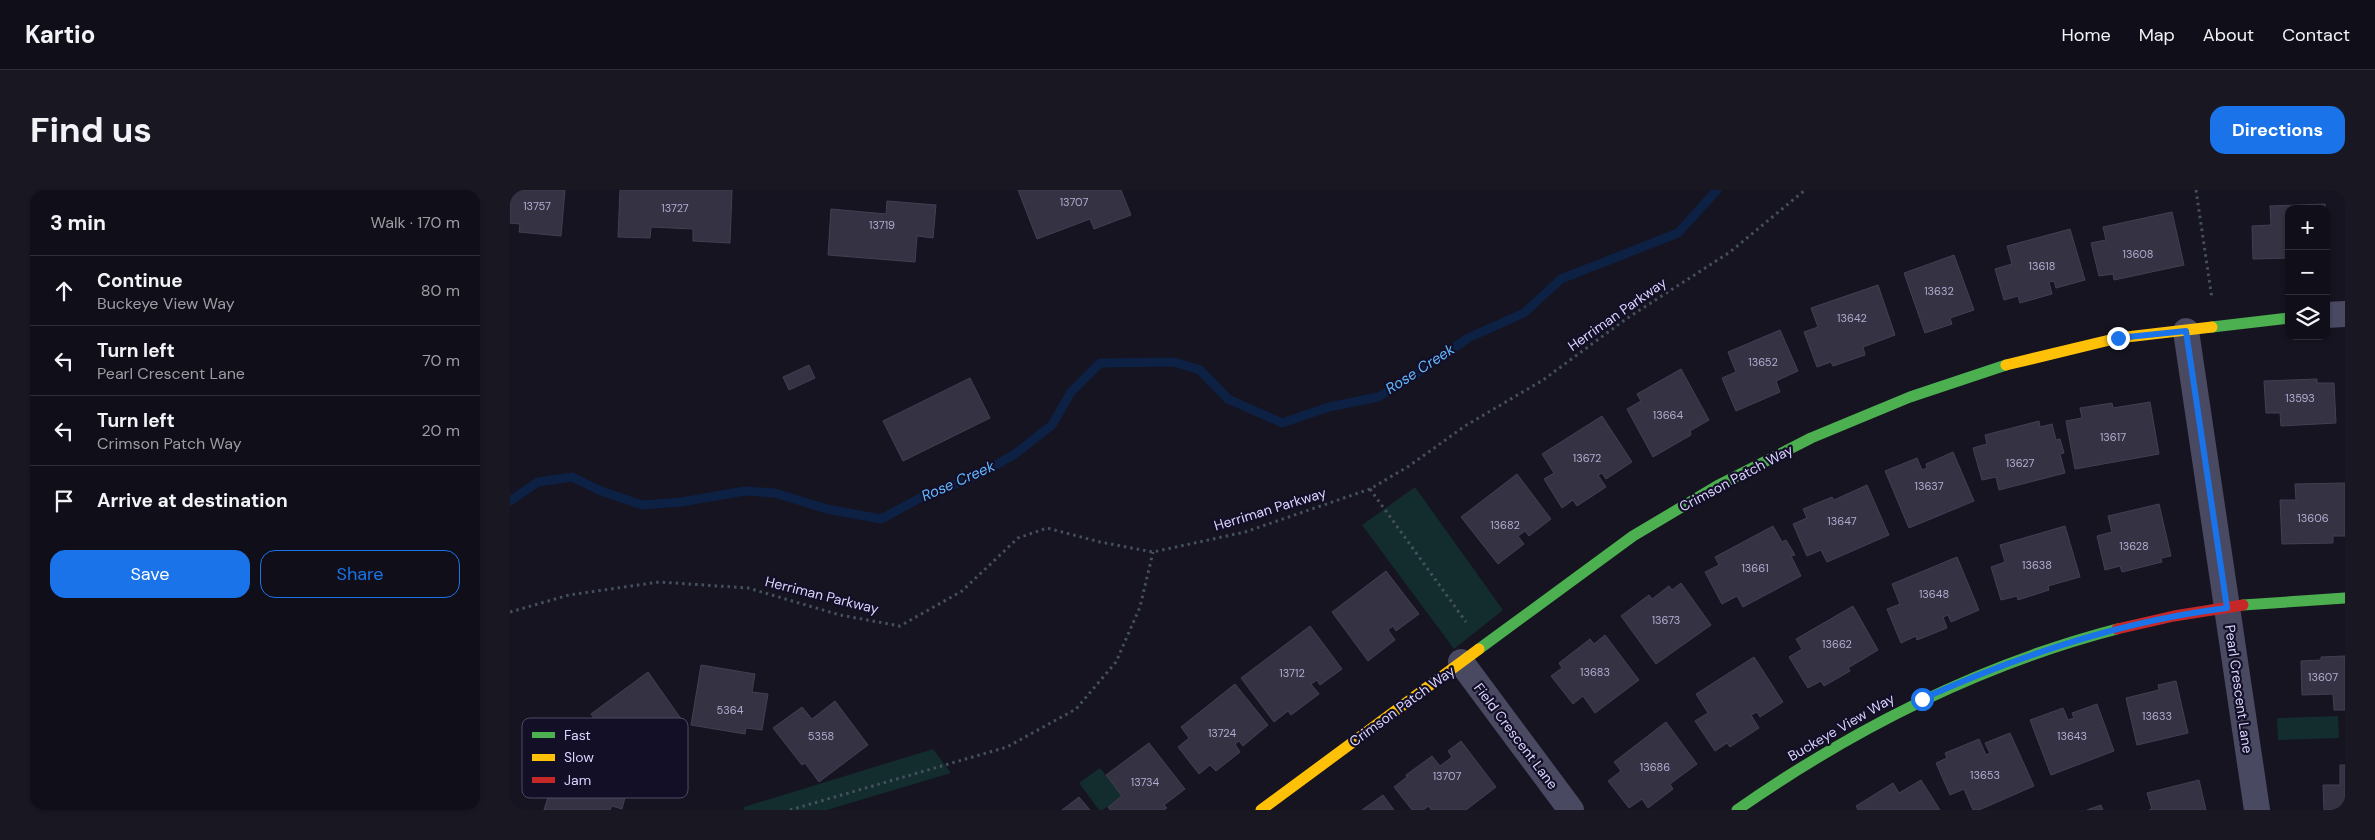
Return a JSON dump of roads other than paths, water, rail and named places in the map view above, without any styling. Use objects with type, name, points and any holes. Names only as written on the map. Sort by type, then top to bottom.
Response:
[{"type":"street","points":[[2330,315],[2345,314]]},
{"type":"street","name":"Crimson Patch Way","points":[[1261,810],[1634,536],[1717,486],[1811,438],[1910,397],[2011,364],[2118,338],[2285,319]]},
{"type":"street","name":"Pearl Crescent Lane","points":[[2186,331],[2257,810]]},
{"type":"street","name":"Buckeye View Way","points":[[1737,810],[1788,774],[1838,744],[1922,699],[1971,677],[2064,644],[2151,621],[2227,608],[2345,598]]},
{"type":"street","name":"Field Crescent Lane","points":[[1461,662],[1571,810]]},
{"type":"waterway","name":"Rose Creek","points":[[510,501],[538,482],[572,477],[601,491],[642,505],[681,502],[745,491],[775,493],[827,509],[881,519],[924,496],[976,476],[1015,454],[1052,425],[1071,392],[1100,363],[1174,362],[1200,370],[1228,399],[1282,423],[1329,407],[1378,397],[1410,378],[1468,338],[1524,313],[1561,279],[1678,233],[1717,190]]}]
